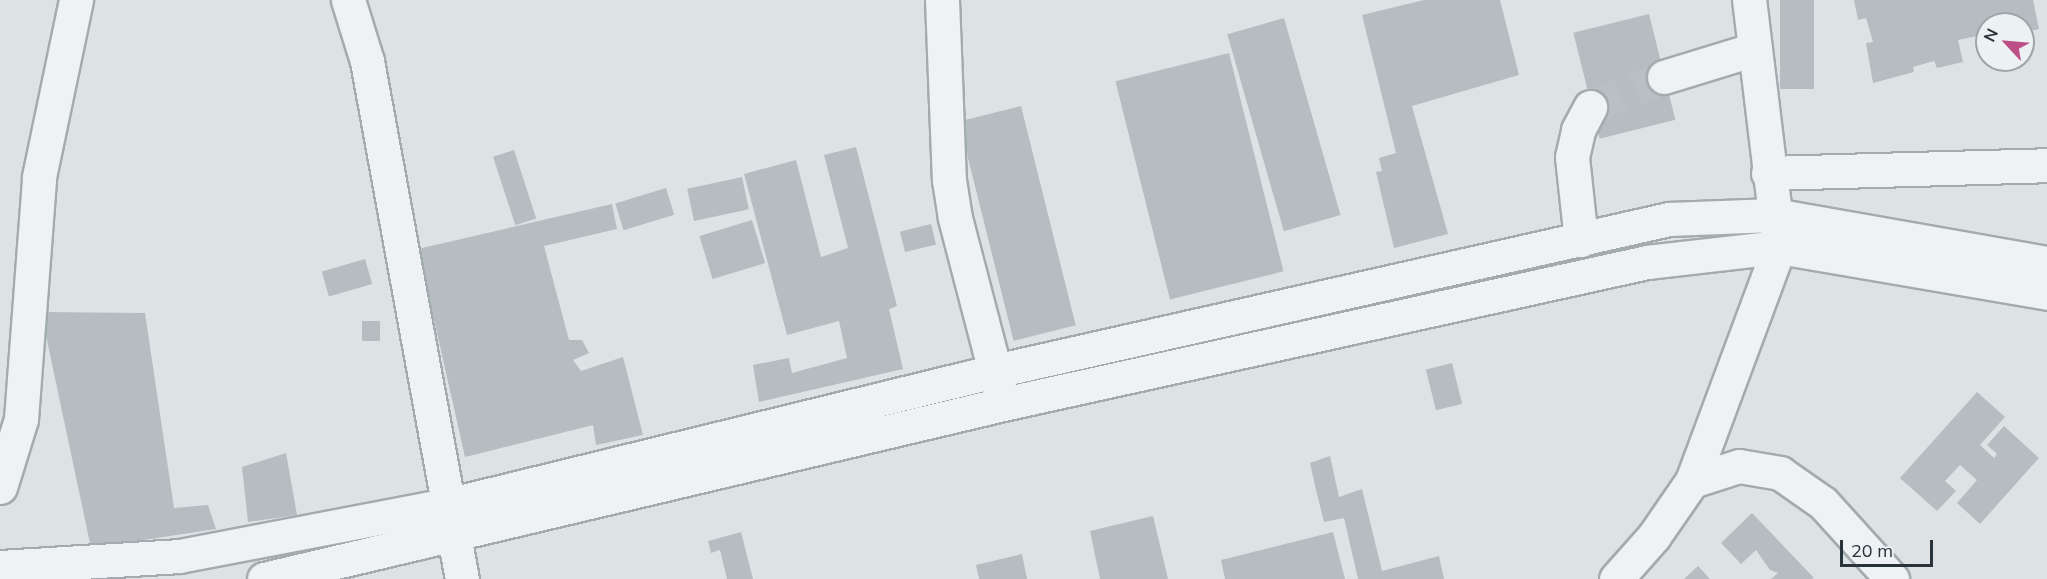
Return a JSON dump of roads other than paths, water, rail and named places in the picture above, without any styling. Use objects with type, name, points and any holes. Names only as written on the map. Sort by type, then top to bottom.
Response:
[{"type":"street","points":[[0,487],[21,419],[39,177],[76,0]]},
{"type":"street","points":[[348,0],[367,61],[449,520],[462,579]]},
{"type":"street","points":[[942,0],[949,180],[955,218],[1003,404]]},
{"type":"street","points":[[1616,579],[1654,536],[1692,481],[1779,247],[1768,173],[1749,0]]},
{"type":"street","points":[[1665,77],[1755,49]]},
{"type":"street","points":[[1581,240],[1572,158],[1578,130],[1590,107]]},
{"type":"street","points":[[1768,173],[2047,165]]},
{"type":"street","points":[[264,579],[449,520],[994,371],[1669,219],[1774,215],[2047,263]]},
{"type":"street","points":[[0,567],[182,568],[449,520],[1003,404],[1647,262],[1779,247],[2047,293]]},
{"type":"street","points":[[1353,291],[1362,325]]},
{"type":"street","points":[[1157,335],[1163,369]]},
{"type":"street","points":[[1692,481],[1739,466],[1780,473],[1823,503],[1892,579]]},
{"type":"tunnel","points":[[1590,107],[1664,77]]}]
